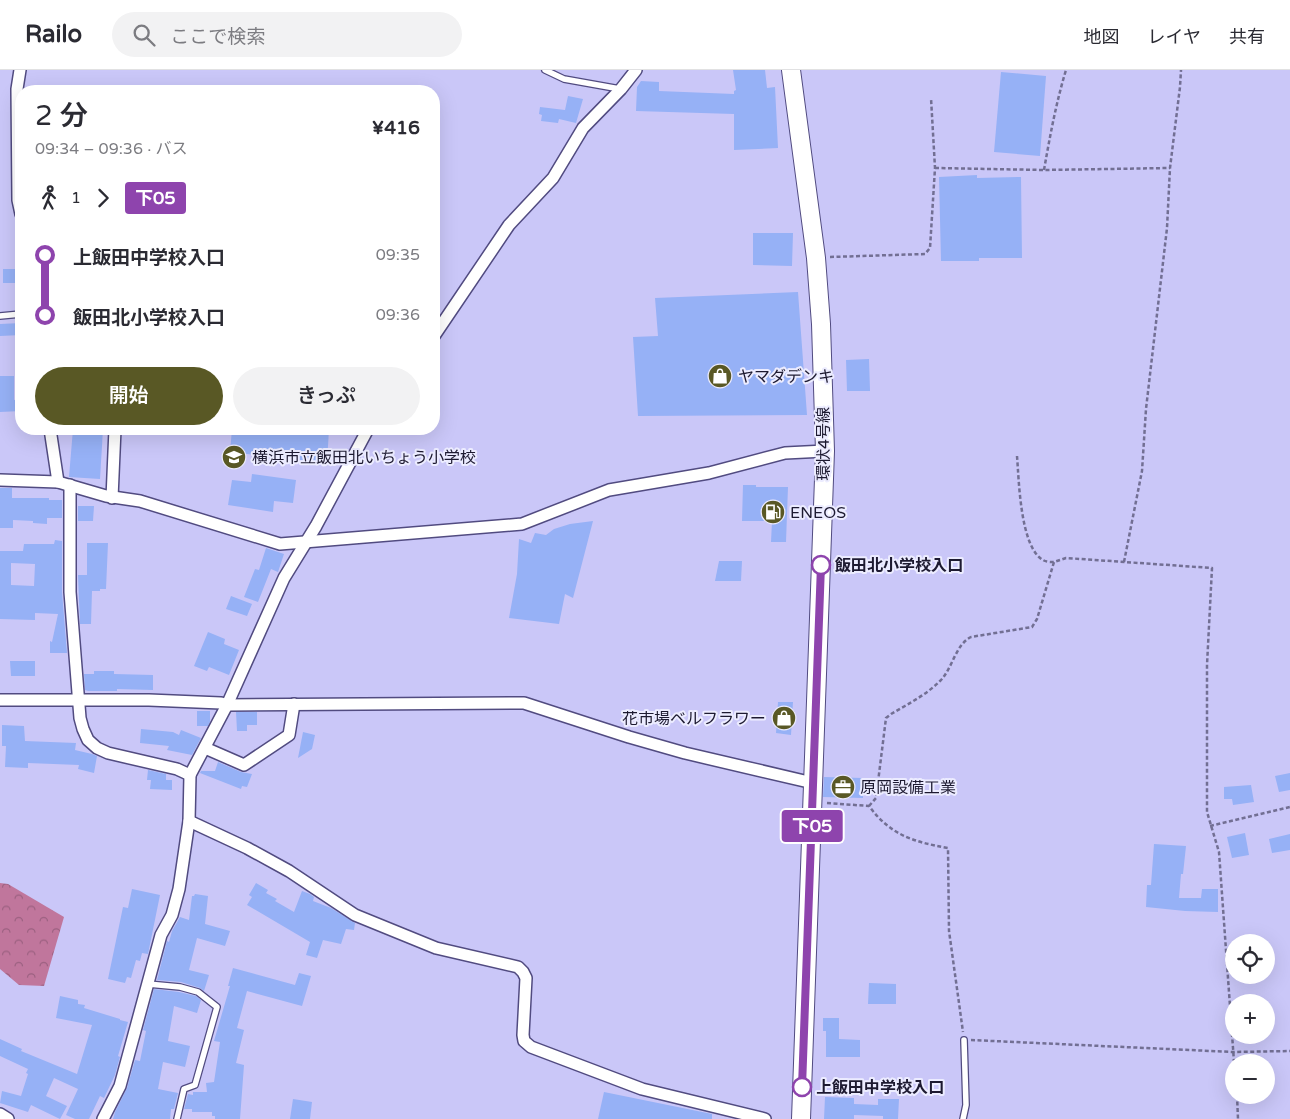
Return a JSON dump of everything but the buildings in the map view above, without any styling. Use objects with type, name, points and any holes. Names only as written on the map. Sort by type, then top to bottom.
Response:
[{"type":"main road","name":"環状4号線","points":[[791,70],[816,258],[821,324],[825,451],[801,1119]]},
{"type":"street","points":[[18,85],[20,70]]},
{"type":"street","points":[[440,327],[509,225],[552,178],[583,128],[621,89],[636,70]]},
{"type":"street","points":[[51,435],[58,482]]},
{"type":"street","points":[[112,498],[115,435]]},
{"type":"street","points":[[103,1119],[120,1086],[162,935],[172,915],[179,889],[188,821],[190,775],[227,705],[284,578],[365,435]]},
{"type":"street","points":[[0,480],[58,482],[112,498],[140,501],[280,544],[522,524],[609,490],[709,473],[785,453],[825,451]]},
{"type":"street","points":[[70,485],[70,592],[77,701],[83,729],[88,740],[108,753],[177,769],[190,775]]},
{"type":"street","points":[[0,700],[149,700],[221,703],[227,705],[524,703],[629,737],[686,753],[813,783]]},
{"type":"street","points":[[205,748],[244,764],[289,735],[294,704]]},
{"type":"street","points":[[188,821],[247,848],[288,871],[355,915],[436,948],[518,967],[526,978],[523,1035],[524,1041],[531,1047],[642,1089],[765,1119]]},
{"type":"street","points":[[0,1114],[8,1119]]},
{"type":"lane","points":[[545,70],[564,79],[621,89]]},
{"type":"lane","points":[[0,316],[15,315]]},
{"type":"lane","points":[[148,984],[180,987],[198,992],[217,1007],[195,1085],[184,1089],[177,1119]]},
{"type":"lane","points":[[963,1119],[966,1105],[964,1040]]},
{"type":"path","points":[[1044,170],[1060,88],[1066,70]]},
{"type":"path","points":[[1124,562],[1142,471],[1146,409],[1167,228],[1170,168],[1181,70]]},
{"type":"path","points":[[816,258],[925,254],[930,248],[935,168],[931,98]]},
{"type":"path","points":[[935,168],[1044,170],[1170,168]]},
{"type":"path","points":[[1017,456],[1022,515],[1027,532],[1038,556],[1044,561],[1054,562],[1066,558],[1212,568],[1207,675],[1207,812],[1219,852],[1233,1052]]},
{"type":"path","points":[[869,806],[876,798],[886,718],[926,693],[941,680],[964,640],[1032,627],[1037,619],[1054,562]]},
{"type":"path","points":[[813,802],[869,806]]},
{"type":"path","points":[[869,806],[878,820],[893,831],[920,843],[948,848],[949,931],[964,1040],[1233,1052],[1290,1051]]},
{"type":"path","points":[[1210,826],[1290,807]]},
{"type":"path","points":[[1237,1104],[1238,1119]]},
{"type":"green space","points":[[0,883],[8,884],[64,917],[44,986],[19,985],[0,969]]},
{"type":"bus line","name":"下05","points":[[802,1087],[821,565]]},
{"type":"place","name":"ヤマダデンキ","points":[[720,376]]},
{"type":"place","name":"横浜市立飯田北いちょう小学校","points":[[234,457]]},
{"type":"place","name":"ENEOS","points":[[773,512]]},
{"type":"place","name":"飯田北小学校入口","points":[[821,565]]},
{"type":"place","name":"花市場ベルフラワー","points":[[784,718]]},
{"type":"place","name":"原岡設備工業","points":[[843,787]]},
{"type":"place","name":"上飯田中学校入口","points":[[802,1087]]}]
